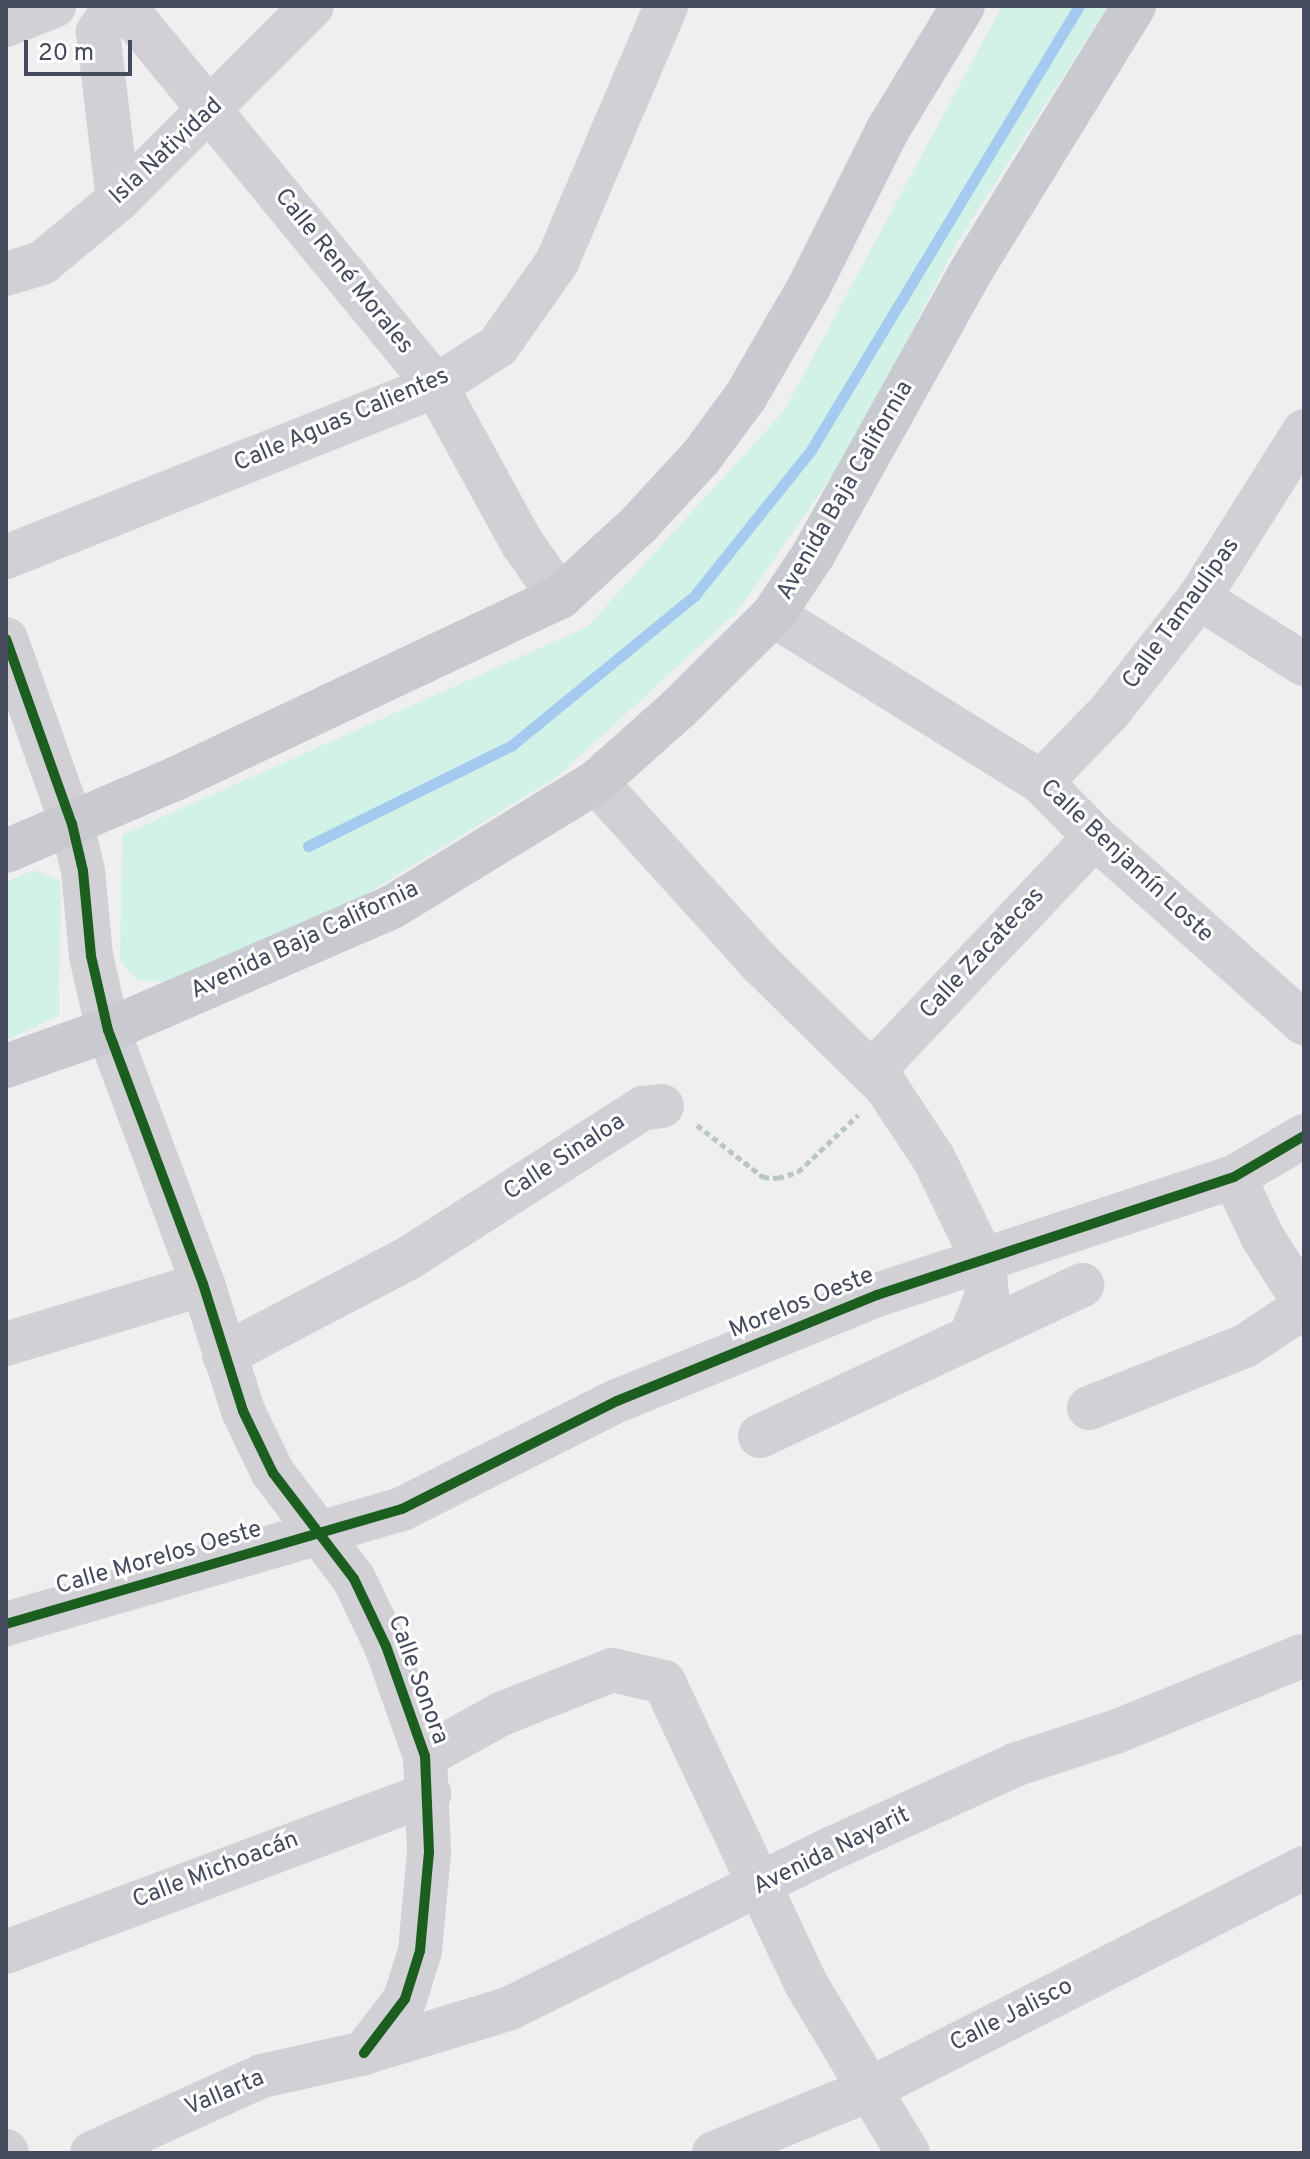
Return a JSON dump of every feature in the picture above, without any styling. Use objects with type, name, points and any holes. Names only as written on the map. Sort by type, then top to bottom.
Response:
[{"type":"main road","points":[[6,851],[72,824],[560,597],[639,524],[701,457],[746,396],[809,287],[887,131],[963,6]]},
{"type":"main road","name":"Avenida Baja California","points":[[6,1066],[108,1030],[392,907],[596,782],[773,615],[863,469],[968,276],[1134,6]]},
{"type":"street","points":[[6,25],[54,6]]},
{"type":"street","points":[[116,6],[98,32],[118,200]]},
{"type":"street","name":"Calle René Morales","points":[[124,6],[436,386],[522,543],[560,597]]},
{"type":"street","name":"Isla Natividad","points":[[6,274],[42,263],[118,200],[212,111],[312,6]]},
{"type":"street","name":"Calle Aguas Calientes","points":[[6,557],[436,386],[498,346],[557,262],[666,6]]},
{"type":"street","name":"Calle Tamaulipas","points":[[1041,782],[1110,711],[1199,598],[1304,431]]},
{"type":"street","points":[[1199,598],[1304,664]]},
{"type":"street","name":"Calle Benjamín Loste","points":[[773,615],[1041,782],[1095,837],[1304,1023]]},
{"type":"street","name":"Calle Sonora","points":[[6,639],[72,824],[83,871],[91,956],[108,1030],[203,1284],[224,1355],[273,1473],[323,1534],[354,1579],[386,1646],[427,1775],[420,1951],[405,1999],[364,2053]]},
{"type":"street","points":[[596,782],[761,964],[880,1080],[934,1159],[984,1262],[987,1295],[970,1338]]},
{"type":"street","name":"Calle Zacatecas","points":[[880,1080],[1095,837]]},
{"type":"street","name":"Calle Sinaloa","points":[[224,1355],[407,1259],[643,1108],[662,1106]]},
{"type":"street","name":"Morelos Oeste","points":[[323,1534],[402,1509],[617,1401],[877,1295],[1234,1177],[1304,1136]]},
{"type":"street","points":[[1089,1408],[1245,1346],[1304,1305],[1263,1238],[1234,1177]]},
{"type":"street","points":[[6,1344],[203,1284]]},
{"type":"street","points":[[760,1436],[1082,1285]]},
{"type":"street","name":"Calle Morelos Oeste","points":[[6,1624],[323,1534]]},
{"type":"street","name":"Avenida Nayarit","points":[[364,2053],[508,2009],[759,1888],[835,1847],[1017,1764],[1115,1732],[1302,1656]]},
{"type":"street","name":"Calle Michoacán","points":[[6,1952],[427,1775],[501,1714],[612,1670],[646,1675],[664,1682],[676,1699],[759,1888]]},
{"type":"street","name":"Calle Jalisco","points":[[714,2153],[868,2090],[1304,1868]]},
{"type":"street","points":[[759,1888],[806,1984],[908,2153]]},
{"type":"street","name":"Vallarta","points":[[92,2153],[262,2076],[364,2053]]},
{"type":"path","points":[[662,1106],[677,1110],[763,1177],[778,1178],[798,1172],[880,1080]]},
{"type":"green space","points":[[1002,6],[1108,6],[957,243],[852,447],[737,612],[558,776],[357,900],[166,982],[137,980],[120,961],[122,835],[587,627],[784,411]]},
{"type":"green space","points":[[34,870],[61,881],[59,1016],[6,1040],[6,882]]},
{"type":"waterway","points":[[308,846],[512,745],[695,595],[811,450],[1079,6]]},
{"type":"cycle path","points":[[6,639],[72,824],[83,871],[91,956],[108,1030],[203,1284],[243,1411],[273,1473],[354,1579],[386,1646],[425,1756],[429,1852],[420,1951],[405,1999],[364,2053]]},
{"type":"cycle path","points":[[6,1624],[402,1509],[617,1401],[877,1295],[1234,1177],[1304,1136]]}]
